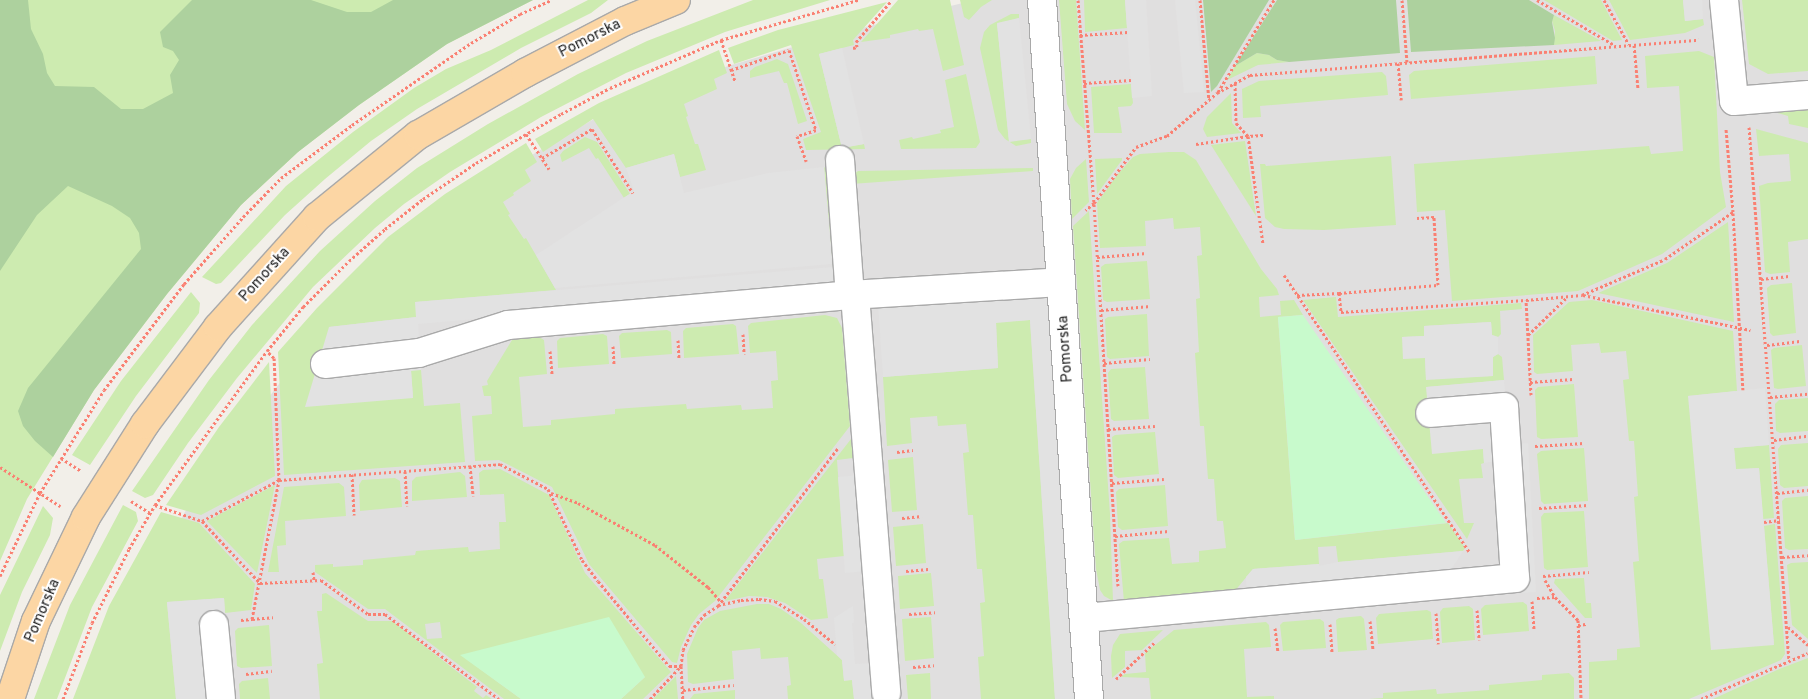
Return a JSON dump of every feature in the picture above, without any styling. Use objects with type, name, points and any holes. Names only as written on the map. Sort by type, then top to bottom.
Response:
[{"type":"main road","name":"Pomorska","points":[[10,699],[36,622],[84,521],[145,424],[218,327],[317,217],[418,136],[525,72],[625,22],[676,0]]},
{"type":"street","name":"Pomorska","points":[[1042,0],[1089,699]]},
{"type":"street","points":[[1724,0],[1734,100],[1808,95]]},
{"type":"street","points":[[840,160],[864,414],[886,693]]},
{"type":"street","points":[[326,364],[419,352],[508,325],[853,295],[1062,282]]},
{"type":"street","points":[[1085,618],[1483,591],[1514,578],[1504,407],[1430,413]]},
{"type":"street","points":[[214,625],[221,699]]},
{"type":"path","points":[[63,699],[92,623],[129,549],[155,505],[266,351],[303,308],[349,261],[423,199],[476,163],[610,88],[721,40],[858,0]]},
{"type":"path","points":[[853,48],[856,47],[856,42],[892,0]]},
{"type":"path","points":[[1078,0],[1094,202],[1119,600],[1118,615]]},
{"type":"path","points":[[1200,0],[1208,100]]},
{"type":"path","points":[[1217,93],[1274,0]]},
{"type":"path","points":[[1402,0],[1408,62]]},
{"type":"path","points":[[1537,0],[1616,47]]},
{"type":"path","points":[[1604,0],[1632,45],[1638,89]]},
{"type":"path","points":[[1080,35],[1128,32]]},
{"type":"path","points":[[1094,202],[1136,147],[1167,136],[1217,93],[1250,75],[1727,38]]},
{"type":"path","points":[[721,40],[735,81]]},
{"type":"path","points":[[731,70],[789,50],[816,130],[797,136],[806,161]]},
{"type":"path","points":[[1398,63],[1401,100]]},
{"type":"path","points":[[1084,83],[1131,80]]},
{"type":"path","points":[[1234,83],[1236,123],[1248,136],[1263,244]]},
{"type":"path","points":[[1748,99],[1789,660]]},
{"type":"path","points":[[1725,126],[1733,212],[1742,390]]},
{"type":"path","points":[[542,158],[592,129],[633,192]]},
{"type":"path","points":[[526,134],[548,169]]},
{"type":"path","points":[[1196,144],[1263,135]]},
{"type":"path","points":[[1340,293],[1341,312],[1582,295],[1665,259],[1733,212]]},
{"type":"path","points":[[1296,295],[1438,285],[1434,216],[1418,218]]},
{"type":"path","points":[[1097,257],[1147,253]]},
{"type":"path","points":[[1284,275],[1483,591],[1479,640]]},
{"type":"path","points":[[1761,279],[1791,276]]},
{"type":"path","points":[[1582,295],[1750,330]]},
{"type":"path","points":[[1528,336],[1567,297]]},
{"type":"path","points":[[1526,300],[1532,400]]},
{"type":"path","points":[[1101,310],[1151,306]]},
{"type":"path","points":[[1766,345],[1802,341]]},
{"type":"path","points":[[550,349],[552,374]]},
{"type":"path","points":[[260,584],[279,480],[274,358],[266,351]]},
{"type":"path","points":[[1104,363],[1150,359]]},
{"type":"path","points":[[1530,382],[1573,379]]},
{"type":"path","points":[[1770,397],[1808,394]]},
{"type":"path","points":[[683,699],[681,666],[683,650],[694,627],[704,615],[719,604],[864,414]]},
{"type":"path","points":[[1108,429],[1155,426]]},
{"type":"path","points":[[1534,436],[1535,455]]},
{"type":"path","points":[[1774,440],[1808,436]]},
{"type":"path","points":[[1534,446],[1584,443]]},
{"type":"path","points":[[202,520],[279,480],[500,464],[548,489],[582,560],[669,666],[681,666]]},
{"type":"path","points":[[470,466],[473,496]]},
{"type":"path","points":[[0,467],[84,521]]},
{"type":"path","points":[[405,471],[407,506]]},
{"type":"path","points":[[352,474],[354,515]]},
{"type":"path","points":[[1112,483],[1164,479]]},
{"type":"path","points":[[1777,493],[1808,490]]},
{"type":"path","points":[[551,493],[578,503],[655,545],[708,587],[719,604]]},
{"type":"path","points":[[1538,499],[1539,518]]},
{"type":"path","points":[[155,505],[202,520],[260,584]]},
{"type":"path","points":[[1538,508],[1588,505]]},
{"type":"path","points":[[897,519],[922,516]]},
{"type":"path","points":[[1764,522],[1780,520]]},
{"type":"path","points":[[1115,536],[1169,531]]},
{"type":"path","points":[[1782,557],[1808,555]]},
{"type":"path","points":[[1542,566],[1542,576],[1556,596],[1578,620],[1581,699]]},
{"type":"path","points":[[903,571],[931,569]]},
{"type":"path","points":[[313,572],[314,580]]},
{"type":"path","points":[[1542,576],[1589,572]]},
{"type":"path","points":[[260,584],[321,580],[368,614],[385,614],[499,699]]},
{"type":"path","points":[[1534,630],[1531,598],[1556,596]]},
{"type":"path","points":[[719,604],[759,599],[775,602],[804,619],[835,644]]},
{"type":"path","points":[[1435,605],[1438,644]]},
{"type":"path","points":[[906,614],[935,612]]},
{"type":"path","points":[[252,619],[273,617]]},
{"type":"path","points":[[1370,620],[1373,649]]},
{"type":"path","points":[[1330,623],[1332,652]]},
{"type":"path","points":[[1578,625],[1586,624]]},
{"type":"path","points":[[1275,626],[1278,652]]},
{"type":"path","points":[[1787,627],[1808,645]]},
{"type":"path","points":[[1115,680],[1159,638]]},
{"type":"path","points":[[1701,699],[1808,653]]},
{"type":"path","points":[[908,668],[934,665]]},
{"type":"path","points":[[650,699],[681,666]]},
{"type":"path","points":[[243,674],[272,672]]},
{"type":"path","points":[[683,690],[734,685]]},
{"type":"shaded area","points":[[975,0],[1808,0],[1808,670],[1739,699],[95,699],[146,579],[199,488],[316,336],[492,178],[606,112],[728,66],[837,34]]},
{"type":"shaded area","points":[[1125,0],[1146,0],[1152,96],[1132,98]]},
{"type":"shaded area","points":[[1175,0],[1195,0],[1204,92],[1184,93]]},
{"type":"shaded area","points":[[1683,0],[1702,0],[1703,19],[1685,21]]},
{"type":"shaded area","points":[[1019,18],[1031,139],[1009,142],[997,23]]},
{"type":"shaded area","points":[[842,48],[864,144],[842,148],[819,54]]},
{"type":"shaded area","points":[[674,154],[684,193],[768,173],[824,167],[832,264],[555,288],[536,255],[634,191],[626,168]]},
{"type":"shaded area","points":[[833,267],[834,288],[418,324],[421,370],[411,371],[413,398],[305,407],[329,327],[416,317],[415,302]]},
{"type":"shaded area","points":[[1045,296],[1049,302],[1076,699],[1055,699],[1030,320],[996,323],[998,368],[883,377],[878,303]]},
{"type":"shaded area","points":[[1491,322],[1492,335],[1498,337],[1498,354],[1493,357],[1493,376],[1426,380],[1425,358],[1403,359],[1402,337],[1424,336],[1424,326]]},
{"type":"shaded area","points":[[1504,380],[1506,403],[1501,460],[1484,463],[1483,449],[1432,454],[1426,387]]},
{"type":"shaded area","points":[[1765,388],[1769,445],[1734,448],[1736,469],[1759,468],[1774,645],[1711,650],[1688,396]]},
{"type":"shaded area","points":[[1528,443],[1536,592],[1517,593],[1513,513],[1516,444]]},
{"type":"shaded area","points":[[860,475],[867,571],[845,573],[838,477]]},
{"type":"shaded area","points":[[1463,551],[1452,568],[1444,574],[1247,592],[1246,577],[1253,569],[1319,564],[1319,566],[1338,562]]},
{"type":"shaded area","points":[[224,598],[231,699],[176,699],[167,602]]},
{"type":"shaded area","points":[[853,606],[854,623],[852,623],[855,664],[874,663],[878,699],[854,699],[852,680],[844,681],[842,660],[837,655],[834,618]]},
{"type":"green space","points":[[0,0],[533,0],[447,44],[359,105],[298,152],[241,205],[167,294],[94,390],[27,499],[0,561]]},
{"type":"green space","points":[[0,0],[28,0],[31,29],[43,54],[47,73],[55,86],[94,87],[121,109],[143,109],[173,93],[170,75],[179,60],[173,51],[163,47],[160,32],[192,0],[311,0],[347,12],[371,12],[393,0],[533,0],[447,44],[359,105],[298,152],[241,205],[167,294],[94,390],[53,457],[35,441],[23,426],[18,411],[28,388],[141,249],[139,233],[130,218],[112,206],[68,186],[37,215],[0,271]]},
{"type":"green space","points":[[588,0],[608,0],[591,13],[521,48],[417,109],[371,141],[325,179],[285,215],[221,283],[216,284],[202,277],[286,186],[353,132],[414,88],[446,69],[491,50]]},
{"type":"green space","points":[[753,0],[830,0],[725,32],[626,73],[541,117],[450,172],[404,204],[375,228],[313,287],[237,378],[188,443],[153,495],[145,498],[132,491],[209,380],[252,325],[320,251],[375,201],[417,168],[488,124],[578,74],[647,41]]},
{"type":"green space","points":[[898,0],[950,0],[964,65],[943,71],[933,29],[919,31],[918,29],[890,35],[890,38],[861,42]]},
{"type":"green space","points":[[960,0],[992,0],[981,7],[969,20],[964,17]]},
{"type":"green space","points":[[1059,0],[1076,0],[1085,130],[1075,121],[1067,104]]},
{"type":"green space","points":[[1084,0],[1125,0],[1127,28],[1085,32]]},
{"type":"green space","points":[[1203,0],[1269,0],[1217,86],[1211,92]]},
{"type":"green space","points":[[1277,0],[1396,0],[1400,53],[1289,62],[1257,53],[1235,66]]},
{"type":"green space","points":[[1407,0],[1529,0],[1554,15],[1552,22],[1555,38],[1554,45],[1411,52]]},
{"type":"green space","points":[[1544,0],[1601,0],[1622,40],[1613,41]]},
{"type":"green space","points":[[1609,0],[1683,0],[1685,21],[1703,19],[1704,25],[1685,33],[1630,40]]},
{"type":"green space","points":[[1742,0],[1808,0],[1808,71],[1768,74],[1749,64]]},
{"type":"green space","points":[[887,2],[853,40],[854,45],[819,54],[842,148],[864,144],[865,149],[806,150],[803,139],[821,132],[791,45],[734,64],[728,48],[778,30]]},
{"type":"green space","points":[[1011,14],[1019,14],[1019,18],[997,24],[1009,141],[1031,139],[1031,143],[1016,146],[1005,139],[998,130],[980,48],[984,32],[990,25]]},
{"type":"green space","points":[[1554,15],[1601,41],[1554,45],[1555,31],[1552,21]]},
{"type":"green space","points":[[719,50],[727,73],[714,79],[717,89],[684,104],[688,116],[686,117],[695,144],[698,144],[706,170],[680,177],[674,154],[626,168],[593,119],[543,152],[535,139],[599,103]]},
{"type":"green space","points":[[1699,51],[1714,57],[1720,172],[1726,207],[1662,254],[1578,291],[1452,301],[1445,210],[1417,212],[1414,164],[1649,146],[1651,154],[1683,151],[1679,86],[1647,88],[1645,56]]},
{"type":"green space","points":[[1257,53],[1289,62],[1258,65],[1227,80],[1235,66]]},
{"type":"green space","points":[[1595,56],[1597,84],[1411,99],[1409,75],[1414,71]]},
{"type":"green space","points":[[777,59],[788,64],[807,121],[798,124],[787,83],[784,83],[779,71],[750,78],[750,71],[755,67]]},
{"type":"green space","points":[[1382,72],[1386,76],[1388,95],[1260,106],[1261,117],[1243,118],[1242,89],[1259,81]]},
{"type":"green space","points":[[966,74],[980,142],[976,148],[901,149],[899,140],[941,133],[940,130],[954,127],[945,80]]},
{"type":"green space","points":[[1131,84],[1133,103],[1131,106],[1118,107],[1122,133],[1094,133],[1091,87]]},
{"type":"green space","points":[[1231,93],[1232,123],[1241,133],[1207,137],[1203,129],[1207,117]]},
{"type":"green space","points":[[1808,108],[1808,128],[1789,124],[1788,116],[1771,111]]},
{"type":"green space","points":[[1756,129],[1808,143],[1808,239],[1788,242],[1790,272],[1770,274],[1765,272],[1759,186],[1768,183],[1791,181],[1789,154],[1759,156]]},
{"type":"green space","points":[[585,137],[597,142],[630,194],[624,198],[598,158],[596,159],[589,148],[562,162],[560,155],[563,151]]},
{"type":"green space","points":[[1245,141],[1256,216],[1211,145]]},
{"type":"green space","points":[[526,143],[537,162],[525,170],[531,181],[503,202],[510,214],[508,215],[524,239],[526,238],[556,290],[416,302],[417,317],[329,327],[413,397],[411,370],[421,370],[424,406],[460,403],[465,462],[284,475],[278,352],[317,308],[388,237],[445,194]]},
{"type":"green space","points":[[1184,152],[1196,160],[1261,269],[1277,289],[1279,295],[1259,297],[1260,317],[1281,315],[1280,301],[1294,300],[1303,315],[1278,317],[1295,540],[1448,523],[1465,548],[1463,551],[1338,562],[1336,546],[1318,547],[1319,564],[1253,569],[1234,592],[1124,602],[1119,544],[1123,541],[1169,538],[1172,564],[1199,562],[1199,551],[1226,548],[1223,521],[1217,521],[1214,479],[1208,479],[1204,426],[1200,426],[1195,353],[1199,352],[1196,299],[1200,298],[1197,256],[1202,255],[1200,227],[1174,229],[1173,218],[1145,221],[1146,246],[1100,248],[1097,203],[1133,157],[1140,154]]},
{"type":"green space","points":[[1391,156],[1396,225],[1324,230],[1284,229],[1275,227],[1265,218],[1260,164],[1265,164],[1266,166]]},
{"type":"green space","points":[[1122,158],[1122,160],[1097,194],[1095,159]]},
{"type":"green space","points":[[1086,159],[1089,202],[1072,219],[1070,179],[1076,168]]},
{"type":"green space","points":[[824,167],[828,171],[836,267],[833,267]]},
{"type":"green space","points":[[1033,168],[1033,171],[851,184],[854,174],[858,171]]},
{"type":"green space","points":[[1089,211],[1110,514],[1113,601],[1104,596],[1100,590],[1096,569],[1073,226]]},
{"type":"green space","points":[[1728,222],[1734,322],[1598,293],[1667,263]]},
{"type":"green space","points":[[1147,261],[1150,299],[1107,302],[1103,300],[1101,267],[1105,264]]},
{"type":"green space","points":[[1792,283],[1796,333],[1773,336],[1770,333],[1767,288],[1771,285]]},
{"type":"green space","points":[[191,292],[200,303],[199,313],[136,396],[90,465],[72,455],[121,381]]},
{"type":"green space","points":[[1336,297],[1338,317],[1521,303],[1522,309],[1500,311],[1501,334],[1498,337],[1492,335],[1491,322],[1424,326],[1424,336],[1402,337],[1425,358],[1426,379],[1493,376],[1493,357],[1498,354],[1502,357],[1504,380],[1427,387],[1483,449],[1484,463],[1481,464],[1483,478],[1459,479],[1464,523],[1474,523],[1467,539],[1303,300]]},
{"type":"green space","points":[[1592,300],[1733,331],[1737,391],[1688,396],[1774,645],[1764,526],[1775,524],[1785,654],[1781,660],[1689,699],[1589,699],[1589,662],[1617,660],[1617,649],[1640,647],[1633,562],[1639,561],[1634,497],[1638,496],[1634,441],[1629,441],[1623,380],[1629,379],[1626,351],[1601,353],[1599,343],[1571,345],[1573,371],[1537,374],[1534,372],[1533,335],[1569,302]]},
{"type":"green space","points":[[1147,314],[1149,356],[1110,359],[1107,357],[1105,319],[1108,317]]},
{"type":"green space","points":[[825,315],[837,318],[842,328],[850,426],[715,601],[699,614],[691,625],[681,647],[677,663],[672,662],[589,564],[552,487],[499,460],[475,461],[472,416],[492,414],[491,396],[484,396],[482,386],[488,385],[487,381],[512,340],[539,337],[544,340],[547,374],[519,377],[523,427],[551,425],[551,420],[615,414],[615,409],[686,404],[687,409],[741,405],[742,410],[773,408],[771,381],[778,380],[776,351],[750,353],[748,326],[751,323]]},
{"type":"green space","points":[[1303,315],[1446,523],[1295,540],[1278,317]]},
{"type":"green space","points":[[1030,320],[1055,699],[981,699],[978,657],[984,656],[980,603],[985,602],[982,569],[977,569],[973,515],[968,515],[963,453],[969,452],[966,424],[938,426],[937,416],[910,418],[912,443],[887,446],[883,377],[998,368],[996,322]]},
{"type":"green space","points":[[733,324],[736,326],[739,354],[684,358],[683,331],[686,328]]},
{"type":"green space","points":[[667,330],[671,332],[672,354],[621,358],[619,336],[622,333]]},
{"type":"green space","points":[[603,334],[607,336],[609,364],[558,368],[557,341],[560,338]]},
{"type":"green space","points":[[1802,345],[1806,386],[1774,388],[1771,350]]},
{"type":"green space","points":[[269,362],[275,476],[201,515],[166,505],[219,427]]},
{"type":"green space","points":[[1145,367],[1149,419],[1114,421],[1111,419],[1108,373],[1111,369]]},
{"type":"green space","points":[[1574,384],[1578,437],[1541,439],[1537,437],[1535,390],[1538,387]]},
{"type":"green space","points":[[1808,398],[1808,431],[1780,433],[1776,431],[1775,404],[1779,400]]},
{"type":"green space","points":[[1155,432],[1159,474],[1118,478],[1114,475],[1112,437],[1115,435]]},
{"type":"green space","points":[[851,439],[853,458],[837,460],[844,556],[817,559],[819,579],[823,579],[828,618],[811,620],[785,603],[767,597],[749,596],[725,601]]},
{"type":"green space","points":[[1808,443],[1808,486],[1784,488],[1780,485],[1778,449],[1781,445]]},
{"type":"green space","points":[[1769,445],[1774,518],[1763,519],[1759,468],[1736,470],[1734,448]]},
{"type":"green space","points":[[1584,448],[1588,501],[1544,504],[1541,501],[1537,454],[1541,451]]},
{"type":"green space","points":[[913,457],[917,510],[892,512],[888,460]]},
{"type":"green space","points":[[500,469],[549,495],[585,573],[671,672],[643,699],[621,699],[645,677],[461,655],[521,699],[504,699],[385,609],[368,609],[315,572],[315,565],[333,564],[333,567],[363,565],[363,560],[415,555],[416,551],[468,547],[469,552],[500,549],[499,522],[506,522],[504,494],[480,495],[479,473],[483,470]],"holes":[[[440,622],[442,638],[427,639],[425,624]]]},
{"type":"green space","points":[[460,472],[465,476],[467,497],[412,501],[412,481],[416,477]]},
{"type":"green space","points":[[395,478],[400,481],[402,507],[360,511],[359,485],[362,480]]},
{"type":"green space","points":[[339,483],[344,487],[346,516],[285,521],[286,545],[277,546],[279,572],[268,572],[284,487]]},
{"type":"green space","points":[[275,485],[257,573],[207,521]]},
{"type":"green space","points":[[1165,485],[1168,526],[1122,530],[1118,527],[1116,492],[1119,489]]},
{"type":"green space","points":[[1808,496],[1808,549],[1789,550],[1785,548],[1782,501],[1785,498]]},
{"type":"green space","points":[[123,505],[136,512],[138,521],[92,607],[57,699],[34,699],[70,605]]},
{"type":"green space","points":[[43,506],[53,518],[50,535],[22,592],[0,651],[0,595]]},
{"type":"green space","points":[[1584,511],[1588,567],[1547,570],[1544,568],[1541,517],[1544,513]]},
{"type":"green space","points":[[161,512],[199,523],[255,584],[251,610],[225,613],[224,598],[167,602],[176,699],[73,699],[109,606]]},
{"type":"green space","points":[[923,524],[926,563],[896,566],[893,527]]},
{"type":"green space","points":[[1808,562],[1808,639],[1792,625],[1787,565]]},
{"type":"green space","points":[[931,573],[934,606],[900,609],[898,576]]},
{"type":"green space","points":[[1584,578],[1586,603],[1591,603],[1592,618],[1585,618],[1554,583],[1555,579]]},
{"type":"green space","points":[[326,593],[368,621],[392,621],[477,687],[474,691],[483,698],[486,695],[492,699],[320,699],[317,664],[323,663],[317,611],[322,611],[322,594]]},
{"type":"green space","points":[[1523,602],[1527,605],[1529,631],[1483,635],[1481,609],[1485,605]]},
{"type":"green space","points":[[757,604],[769,604],[781,609],[801,623],[842,660],[844,680],[852,680],[854,699],[788,699],[787,686],[791,685],[788,657],[761,659],[760,648],[732,651],[734,679],[693,684],[688,682],[687,654],[698,628],[704,620],[720,611]]},
{"type":"green space","points":[[1469,606],[1473,609],[1475,640],[1442,643],[1440,612],[1443,608]]},
{"type":"green space","points":[[1427,610],[1431,612],[1433,639],[1378,644],[1376,618],[1379,614]]},
{"type":"green space","points":[[1361,616],[1364,619],[1367,650],[1338,652],[1336,620],[1339,618]]},
{"type":"green space","points":[[609,617],[645,677],[621,699],[521,699],[460,655]]},
{"type":"green space","points":[[931,617],[934,658],[905,661],[902,619]]},
{"type":"green space","points":[[1320,619],[1324,622],[1326,648],[1283,651],[1280,625],[1283,622]]},
{"type":"green space","points":[[1266,622],[1269,625],[1271,647],[1244,649],[1247,697],[1274,696],[1274,699],[1151,699],[1149,678],[1121,677],[1125,674],[1146,672],[1145,653],[1174,630]]},
{"type":"green space","points":[[269,625],[272,666],[241,668],[237,666],[235,631],[238,628]]},
{"type":"green space","points":[[1163,630],[1142,650],[1125,651],[1125,667],[1112,678],[1111,656],[1113,645],[1120,634]]},
{"type":"green space","points":[[1808,658],[1808,699],[1713,699],[1777,670]]},
{"type":"green space","points":[[930,673],[931,699],[908,699],[906,675]]},
{"type":"green space","points":[[1569,673],[1574,678],[1574,699],[1369,699],[1383,698],[1383,693],[1436,689],[1437,694],[1489,690],[1489,685],[1542,680],[1542,675]]},
{"type":"green space","points":[[676,676],[678,699],[653,699]]},
{"type":"green space","points":[[268,678],[270,699],[240,699],[239,684],[242,681]]},
{"type":"green space","points":[[735,690],[735,699],[690,699],[694,694]]}]
